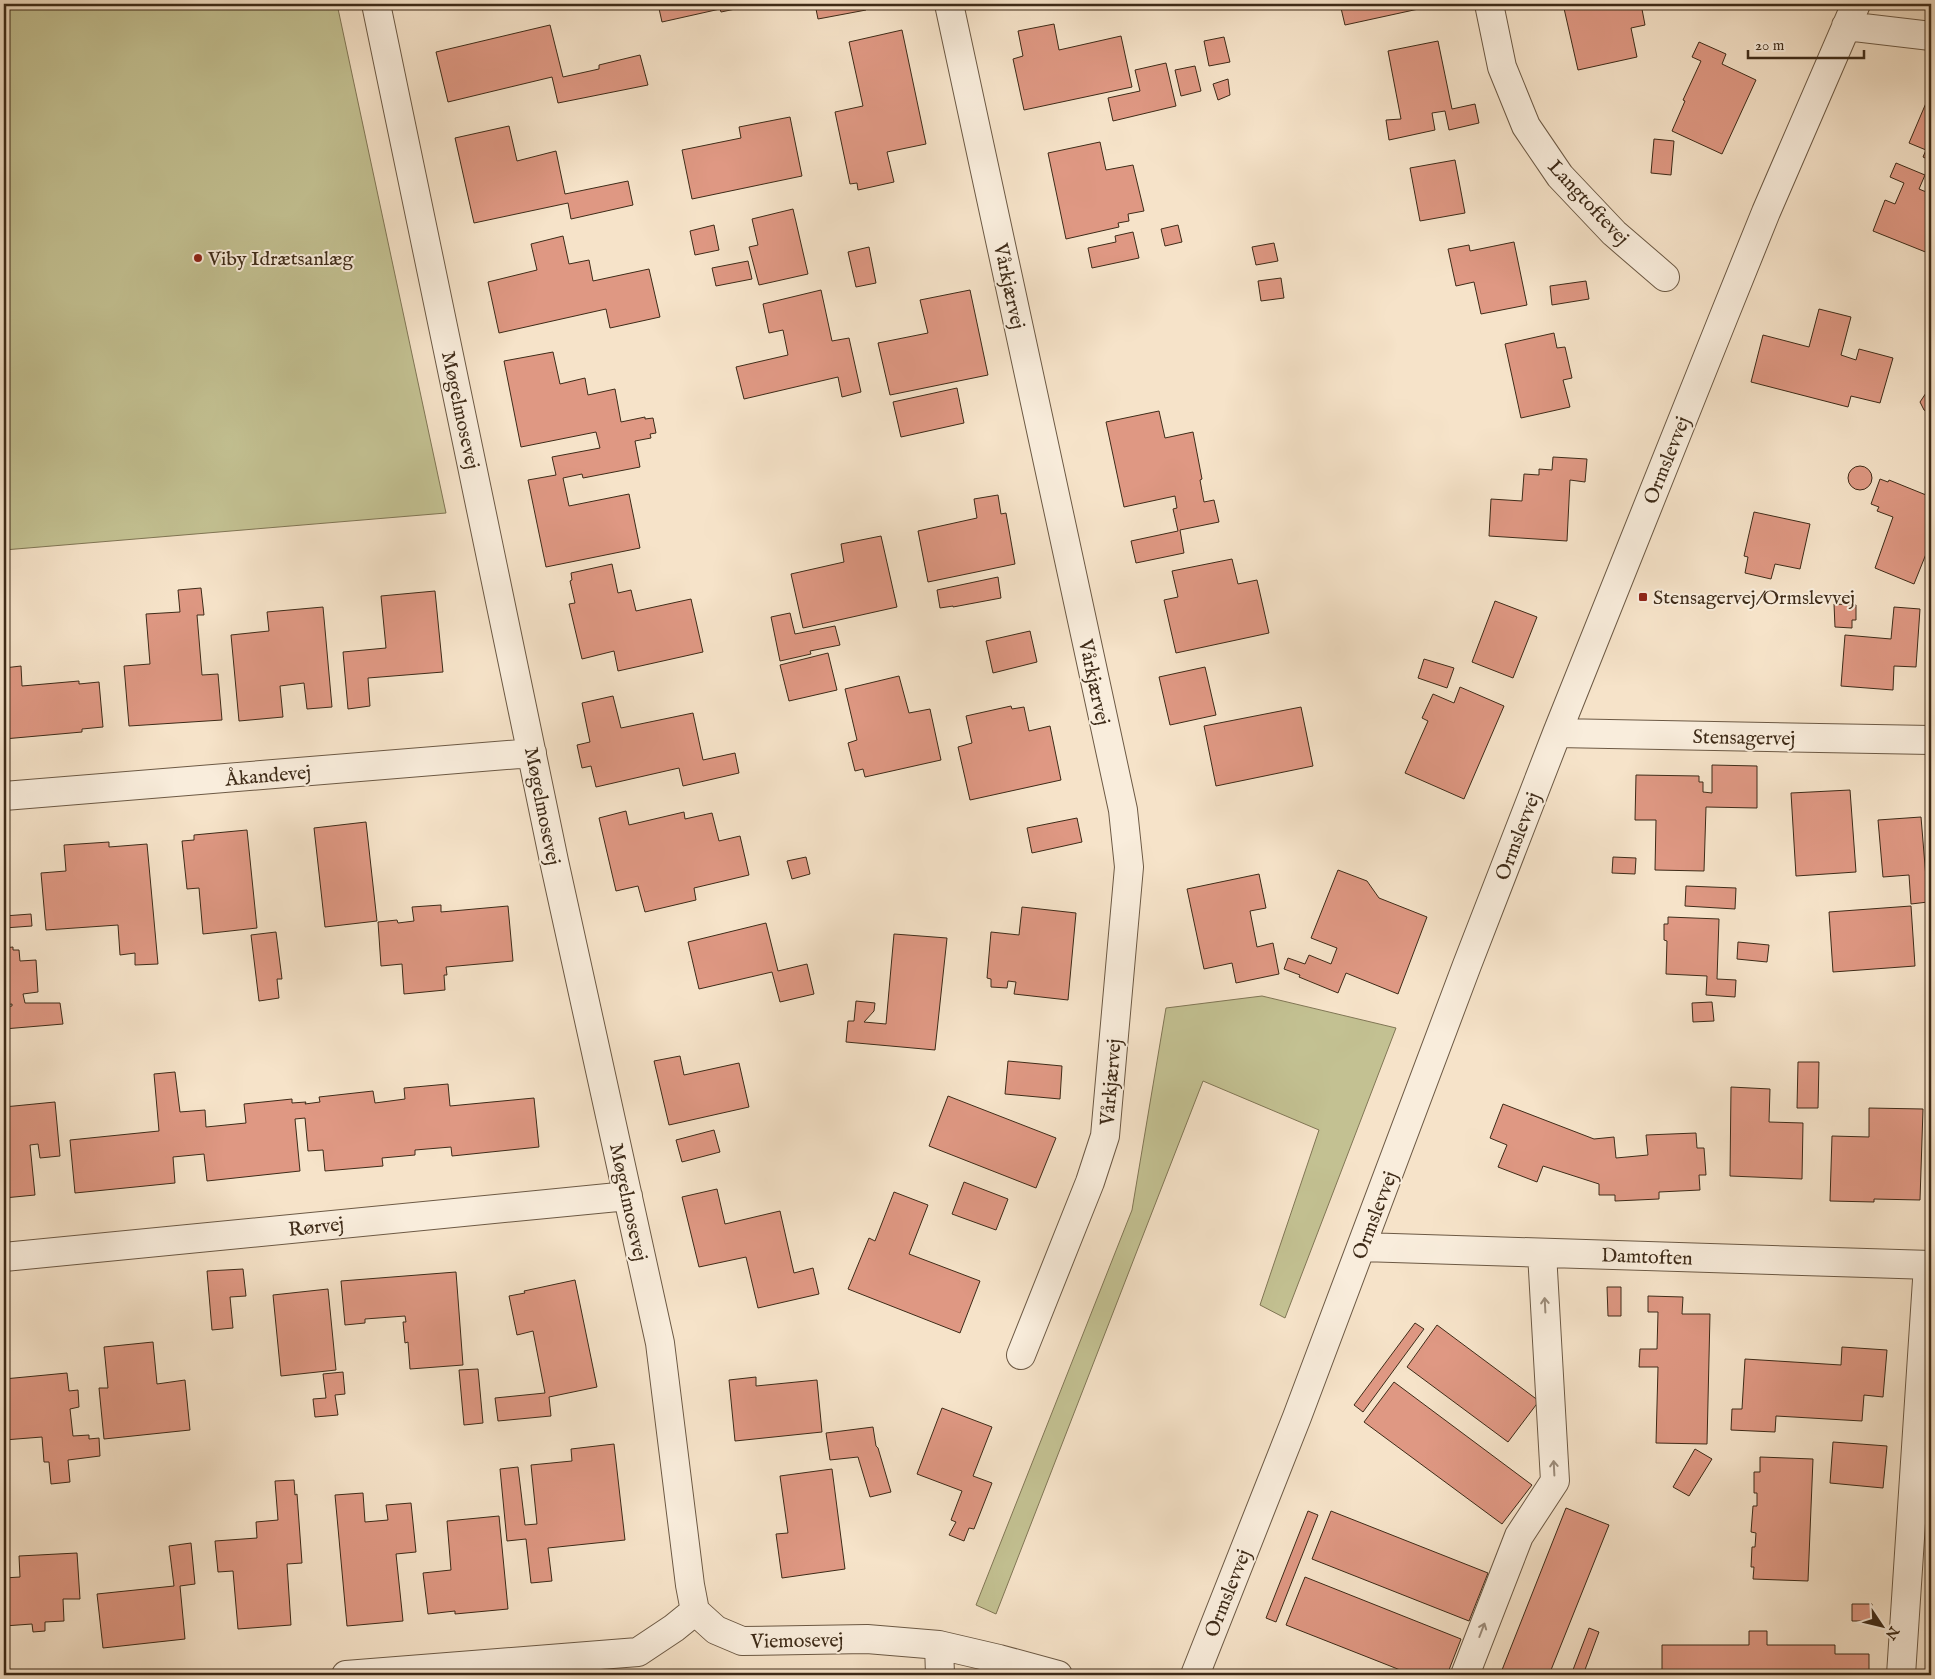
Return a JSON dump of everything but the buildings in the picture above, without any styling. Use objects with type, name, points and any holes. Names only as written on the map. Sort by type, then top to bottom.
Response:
[{"type":"street","name":"Møgelmosevej","points":[[376,4],[554,861],[660,1343],[690,1585],[696,1611]]},
{"type":"street","name":"Vårkjærvej","points":[[949,4],[1123,810],[1129,867],[1105,1136],[1090,1182],[1021,1355]]},
{"type":"street","name":"Langtoftevej","points":[[1489,4],[1502,66],[1526,126],[1560,176],[1614,233],[1666,277]]},
{"type":"street","points":[[1851,15],[1931,36]]},
{"type":"street","name":"Ormslevvej","points":[[1195,1675],[1362,1246],[1467,965],[1557,733],[1724,316],[1851,15]]},
{"type":"street","name":"Stensagervej","points":[[1557,733],[1931,740]]},
{"type":"street","name":"Åkandevej","points":[[4,796],[532,752]]},
{"type":"street","name":"Rørvej","points":[[4,1257],[628,1196]]},
{"type":"street","name":"Damtoften","points":[[1362,1246],[1930,1265]]},
{"type":"street","points":[[1465,1675],[1519,1536],[1555,1481],[1542,1252]]},
{"type":"street","points":[[1900,1675],[1930,1265]]},
{"type":"street","points":[[346,1675],[638,1652],[696,1611]]},
{"type":"street","name":"Viemosevej","points":[[696,1611],[716,1630],[742,1641],[867,1638],[939,1645],[1058,1675]]},
{"type":"street","points":[[939,1645],[940,1675]]},
{"type":"shaded area","name":"Viby Idrætsanlæg","points":[[4,4],[337,4],[446,513],[4,550]]},
{"type":"shaded area","points":[[1262,996],[1396,1028],[1285,1318],[1260,1305],[1319,1130],[1203,1081],[996,1614],[976,1605],[1132,1210],[1166,1008]]},
{"type":"place","name":"Viby Idrætsanlæg","points":[[198,258]]},
{"type":"place","name":"Stensagervej/Ormslevvej","points":[[1643,597]]}]
